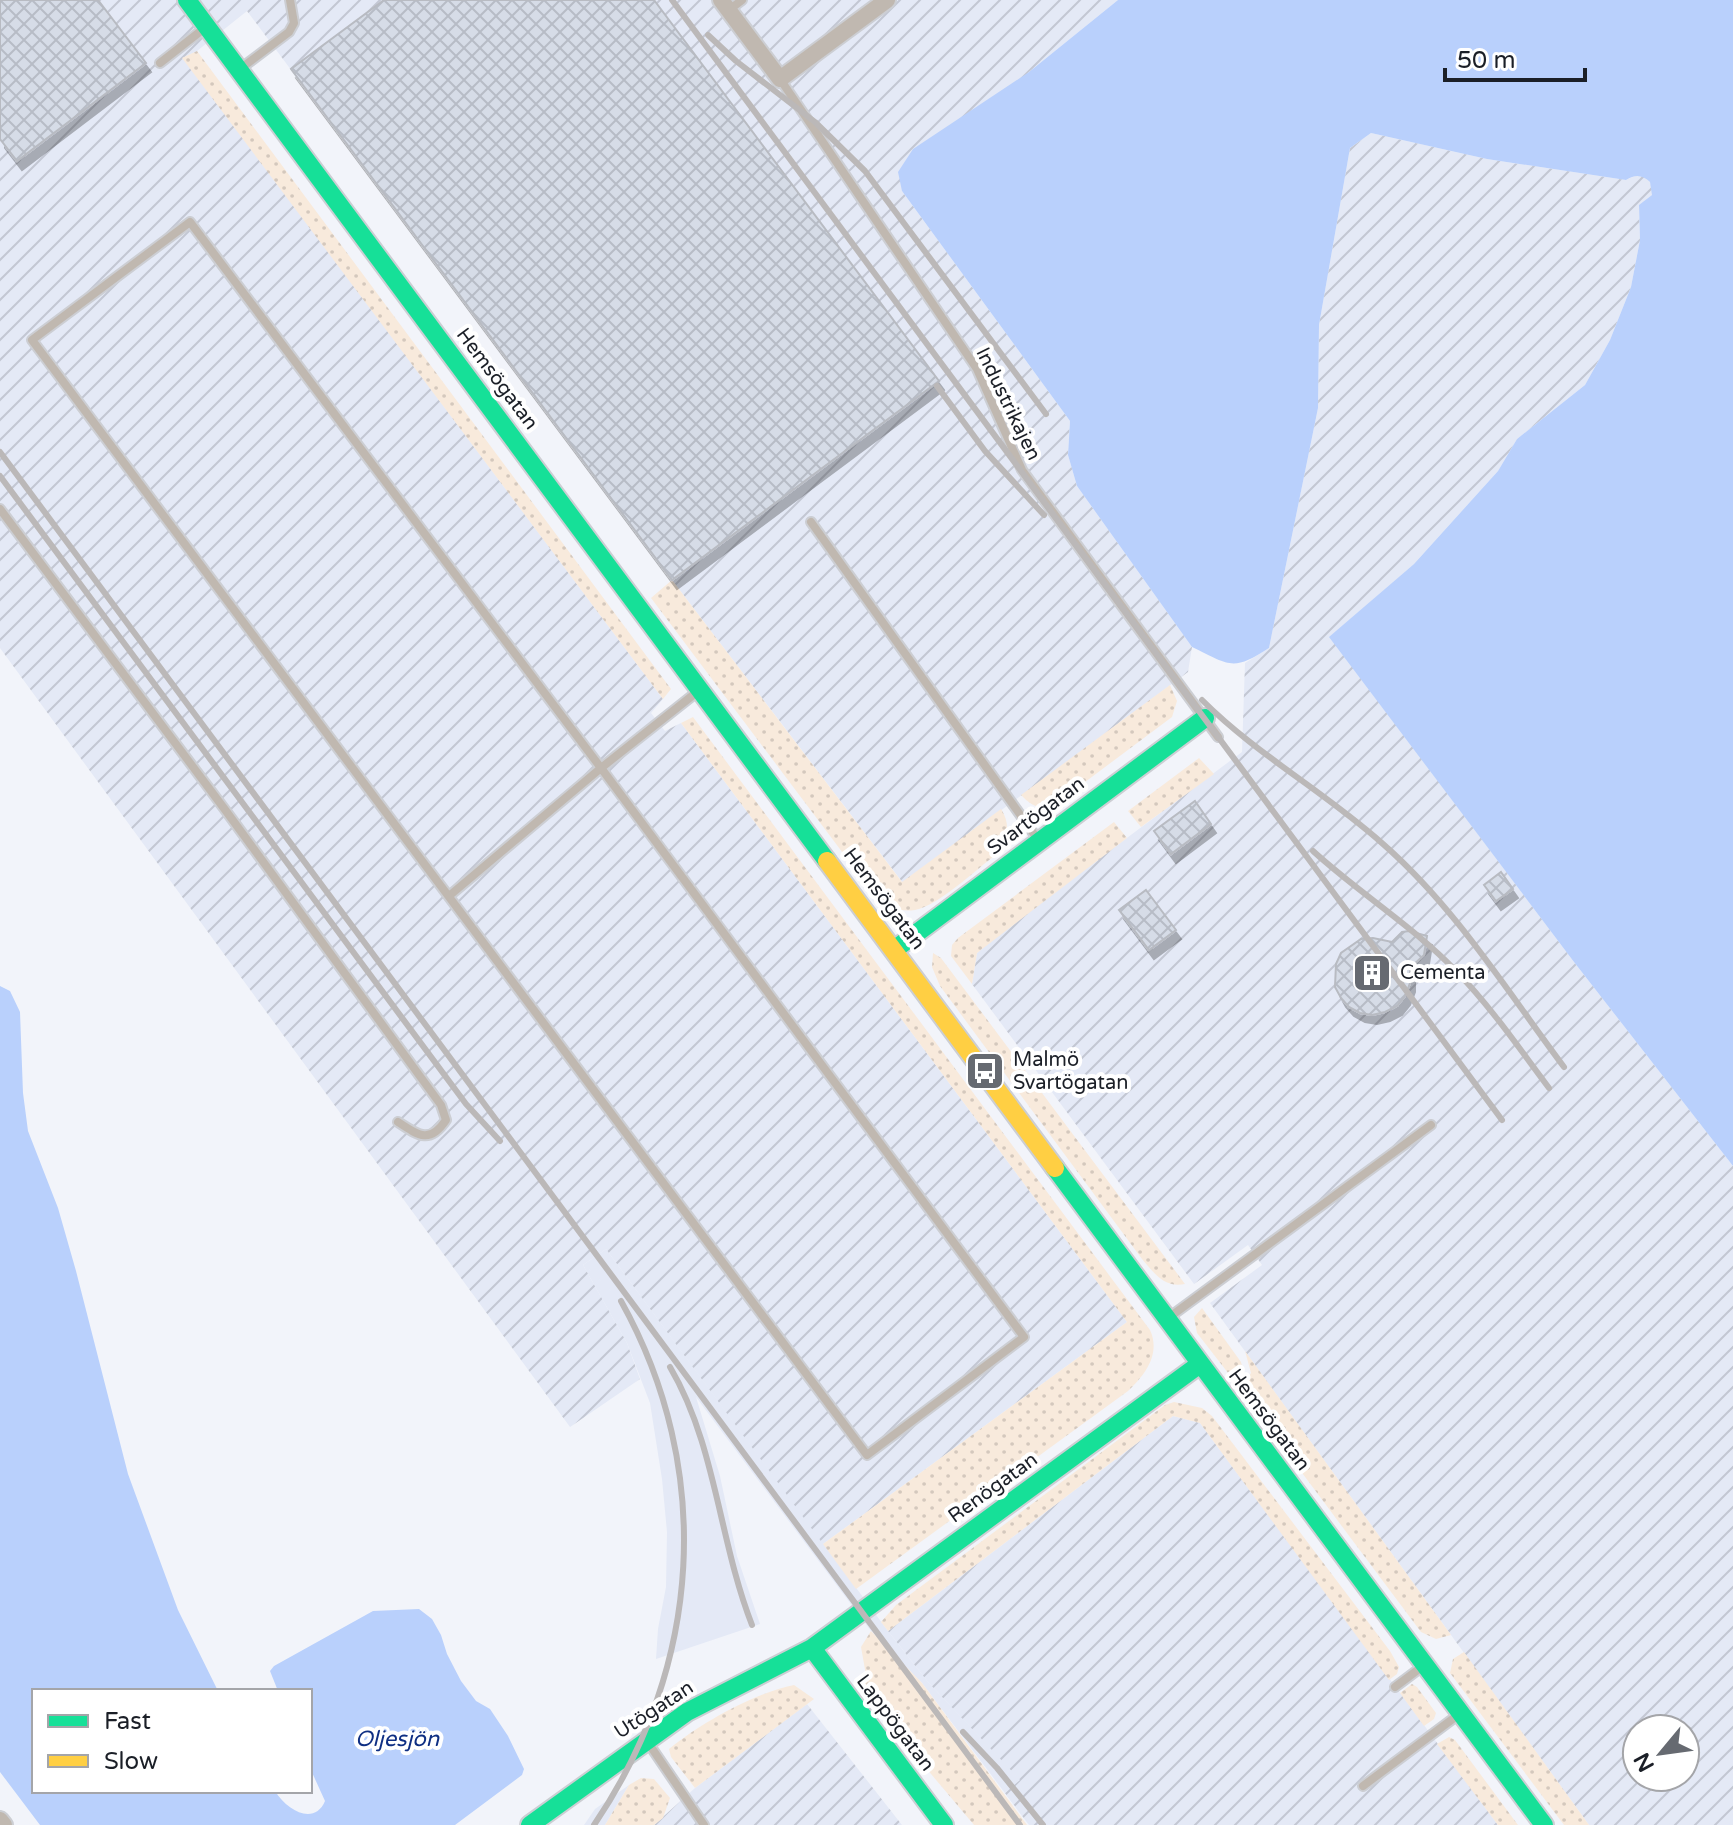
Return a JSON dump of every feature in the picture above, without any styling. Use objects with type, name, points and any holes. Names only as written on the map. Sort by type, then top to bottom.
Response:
[{"type":"street","name":"Hemsögatan","points":[[187,0],[1544,1825]]},
{"type":"street","points":[[725,5],[780,79],[887,0]]},
{"type":"street","name":"Svartögatan","points":[[894,950],[1205,718]]},
{"type":"street","name":"Renögatan","points":[[812,1648],[1200,1364]]},
{"type":"street","name":"Utögatan","points":[[530,1825],[687,1712],[812,1648]]},
{"type":"street","name":"Lappögatan","points":[[812,1648],[944,1825]]},
{"type":"street","points":[[0,1820],[4,1825]]},
{"type":"lane","points":[[239,70],[289,32],[294,23],[290,0]]},
{"type":"lane","points":[[725,5],[742,0]]},
{"type":"lane","points":[[160,63],[207,27]]},
{"type":"lane","name":"Industrikajen","points":[[780,79],[977,369],[1022,470],[1218,737]]},
{"type":"lane","points":[[190,222],[601,768],[1024,1337],[867,1455],[32,340],[190,222]]},
{"type":"lane","points":[[0,509],[441,1105],[446,1120],[439,1131],[429,1136],[417,1135],[398,1122]]},
{"type":"lane","points":[[811,522],[1039,841]]},
{"type":"lane","points":[[449,896],[601,768],[701,689]]},
{"type":"lane","points":[[1168,1318],[1431,1125]]},
{"type":"lane","points":[[1395,1687],[1425,1665]]},
{"type":"lane","points":[[1363,1786],[1461,1713]]},
{"type":"lane","points":[[647,1740],[704,1825]]},
{"type":"shaded area","points":[[0,0],[1118,0],[1029,72],[902,191],[1070,421],[1068,455],[1077,486],[1192,647],[1188,672],[903,883],[672,580],[247,11],[197,51],[183,58],[663,699],[651,713],[665,731],[681,723],[1127,1322],[823,1544],[606,1249],[583,1265],[627,1343],[640,1379],[570,1427],[0,648]]},
{"type":"shaded area","points":[[197,51],[671,689],[663,699],[182,58]]},
{"type":"shaded area","points":[[1371,133],[1487,159],[1626,180],[1637,175],[1644,176],[1650,182],[1652,195],[1639,206],[1640,240],[1631,287],[1610,340],[1585,385],[1517,439],[1498,471],[1414,564],[1330,637],[1574,962],[1733,1166],[1733,1825],[1589,1825],[1210,1303],[1262,1265],[1248,1245],[1194,1284],[972,984],[977,953],[997,935],[1242,752],[1245,663],[1269,648],[1318,408],[1319,325],[1350,148]]},
{"type":"shaded area","points":[[672,580],[902,882],[1001,809],[1007,832],[997,854],[925,907],[900,910],[879,901],[651,598]]},
{"type":"shaded area","points":[[1170,685],[1177,701],[1172,717],[1057,803],[1038,806],[1021,795]]},
{"type":"shaded area","points":[[693,717],[1150,1330],[1153,1339],[1150,1364],[1128,1391],[856,1589],[823,1544],[1127,1322],[681,723]]},
{"type":"shaded area","points":[[1199,758],[1214,774],[1141,827],[1128,811]]},
{"type":"shaded area","points":[[1114,822],[1127,838],[977,953],[972,984],[951,956],[952,945],[958,938]]},
{"type":"shaded area","points":[[933,953],[941,958],[1185,1284],[1166,1282],[1142,1259],[940,986],[932,967]]},
{"type":"shaded area","points":[[606,1249],[888,1631],[928,1682],[1021,1780],[1006,1793],[1029,1825],[922,1683],[871,1631],[696,1397],[720,1476],[737,1556],[760,1624],[656,1659],[666,1587],[667,1532],[662,1479],[650,1403],[627,1343],[583,1265]]},
{"type":"shaded area","points":[[1202,1308],[1241,1362],[1243,1370],[1236,1379],[1232,1378],[1197,1333],[1194,1317]]},
{"type":"shaded area","points":[[1245,1351],[1451,1635],[1436,1639],[1421,1632],[1240,1390],[1251,1373]]},
{"type":"shaded area","points":[[1174,1402],[1202,1408],[1212,1416],[1390,1651],[1399,1667],[1397,1674],[1389,1680],[1200,1423],[1173,1416],[888,1631],[881,1622],[896,1605],[1165,1405]]},
{"type":"shaded area","points":[[1173,1416],[1200,1423],[1498,1825],[1029,1825],[1005,1793],[1020,1780],[928,1682],[888,1631]]},
{"type":"shaded area","points":[[871,1631],[922,1683],[1027,1825],[974,1825],[857,1686],[866,1675],[861,1647]]},
{"type":"shaded area","points":[[1464,1652],[1589,1825],[1564,1825],[1450,1673],[1453,1659]]},
{"type":"shaded area","points":[[1412,1684],[1436,1713],[1434,1719],[1424,1726],[1400,1693]]},
{"type":"shaded area","points":[[794,1685],[814,1699],[695,1788],[671,1757],[669,1749],[728,1710]]},
{"type":"shaded area","points":[[807,1704],[902,1825],[654,1825],[695,1788]]},
{"type":"shaded area","points":[[1449,1737],[1455,1740],[1518,1825],[1498,1825],[1437,1744]]},
{"type":"shaded area","points":[[641,1778],[654,1779],[670,1798],[663,1818],[654,1825],[605,1825],[629,1785]]},
{"type":"shaded area","points":[[629,1785],[605,1825],[584,1825],[595,1809]]},
{"type":"water","points":[[1118,0],[1733,0],[1733,1166],[1574,962],[1329,637],[1414,564],[1498,471],[1517,439],[1585,385],[1610,340],[1631,287],[1640,240],[1639,205],[1652,195],[1650,182],[1639,176],[1626,180],[1487,159],[1371,133],[1350,148],[1319,325],[1318,408],[1269,648],[1238,663],[1223,662],[1192,647],[1077,486],[1068,455],[1070,421],[902,191],[898,172],[913,149],[1029,72]]},
{"type":"water","name":"Oljesjön","points":[[0,986],[10,991],[20,1012],[23,1093],[28,1131],[58,1208],[128,1474],[178,1610],[217,1689],[32,1689],[32,1793],[276,1793],[294,1810],[315,1813],[325,1801],[312,1772],[312,1689],[277,1689],[270,1671],[373,1611],[419,1609],[432,1619],[461,1681],[476,1701],[490,1709],[524,1769],[522,1775],[455,1825],[40,1825],[0,1772]]},
{"type":"building","points":[[0,0],[98,0],[146,63],[17,161],[0,139]]},
{"type":"building","points":[[384,0],[654,0],[939,381],[672,580],[291,69]]},
{"type":"building","points":[[1195,801],[1211,824],[1171,854],[1154,831]]},
{"type":"building","points":[[1501,872],[1513,889],[1496,901],[1484,885]]},
{"type":"building","points":[[1146,890],[1176,930],[1149,950],[1119,910]]},
{"type":"building","name":"Cementa","points":[[1402,932],[1427,936],[1424,955],[1410,968],[1410,983],[1405,996],[1397,1006],[1372,1015],[1349,1007],[1335,987],[1336,964],[1341,953],[1361,939],[1392,942]]},
{"type":"railway","points":[[672,0],[1502,1120]]},
{"type":"railway","points":[[708,35],[736,61],[815,122],[865,171],[1046,414]]},
{"type":"railway","points":[[937,386],[985,451],[1044,515]]},
{"type":"railway","points":[[0,452],[1020,1825]]},
{"type":"railway","points":[[0,476],[466,1104],[500,1141]]},
{"type":"railway","points":[[1202,700],[1245,738],[1361,825],[1409,869],[1457,922],[1564,1067]]},
{"type":"railway","points":[[1313,851],[1456,971],[1493,1013],[1549,1088]]},
{"type":"railway","points":[[594,1825],[630,1764],[657,1700],[675,1634],[683,1567],[682,1499],[672,1432],[651,1366],[621,1301]]},
{"type":"railway","points":[[670,1367],[698,1428],[752,1625]]},
{"type":"railway","points":[[963,1732],[1043,1825]]},
{"type":"traffic: fast","points":[[187,0],[827,861]]},
{"type":"traffic: fast","points":[[894,950],[1205,718]]},
{"type":"traffic: fast","points":[[1055,1168],[1544,1825]]},
{"type":"traffic: fast","points":[[530,1825],[687,1712],[812,1648],[1200,1364]]},
{"type":"traffic: fast","points":[[812,1648],[944,1825]]},
{"type":"traffic: slow","points":[[827,861],[1055,1168]]},
{"type":"place","name":"Cementa","points":[[1372,973]]},
{"type":"place","name":"Malmö Svartögatan","points":[[985,1071]]}]
